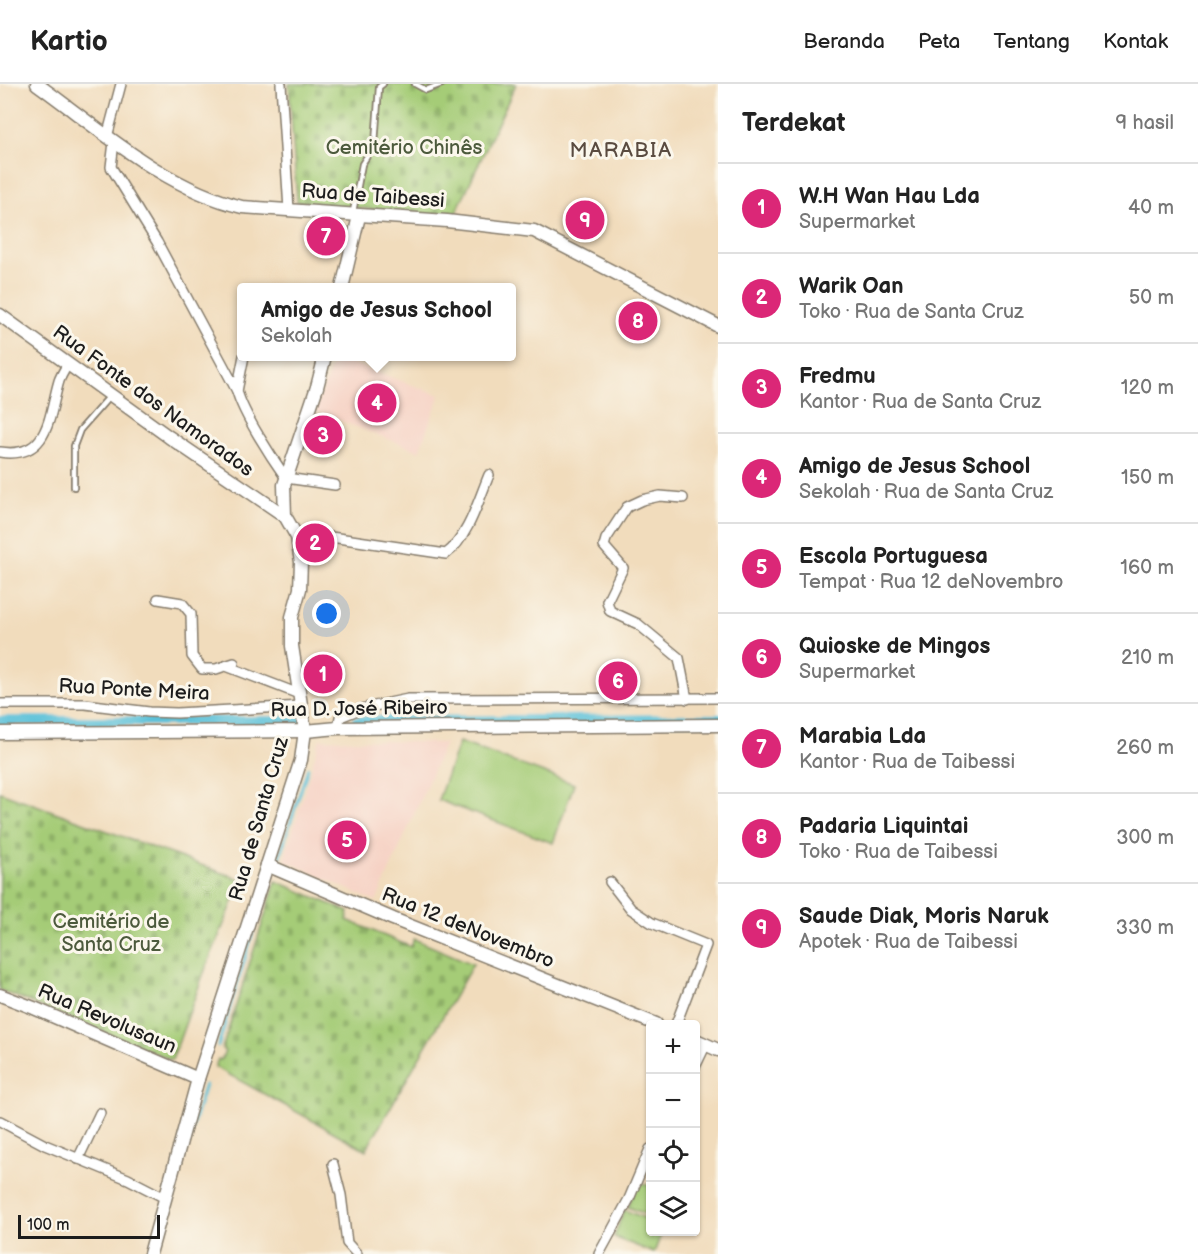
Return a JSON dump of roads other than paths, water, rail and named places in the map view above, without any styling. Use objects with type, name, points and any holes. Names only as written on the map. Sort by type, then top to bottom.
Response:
[{"type":"street","name":"Rua de Taibessi","points":[[37,84],[52,88],[110,140],[192,190],[217,201],[242,207],[447,221],[534,231],[718,326]]},
{"type":"street","points":[[121,84],[110,140],[111,167],[157,242],[244,408],[286,478],[335,486]]},
{"type":"street","points":[[281,84],[289,210]]},
{"type":"street","points":[[343,283],[356,215]]},
{"type":"street","name":"Rua Fonte dos Namorados","points":[[0,315],[187,450],[285,516]]},
{"type":"street","points":[[237,391],[243,361]]},
{"type":"street","name":"Rua de Santa Cruz","points":[[150,1254],[198,1079],[301,760],[305,731],[292,645],[292,617],[300,589],[301,562],[297,537],[285,516],[284,485],[324,361]]},
{"type":"street","points":[[0,452],[10,453],[29,449],[41,438],[51,421],[60,379],[68,364]]},
{"type":"street","points":[[297,537],[303,534],[324,536],[446,554],[453,549],[471,520],[489,475]]},
{"type":"street","points":[[682,498],[660,496],[642,500],[627,507],[606,539],[604,546],[623,568],[608,601],[610,611],[638,624],[679,658],[687,699]]},
{"type":"street","points":[[158,598],[182,603],[192,614],[192,656],[202,669],[216,669],[230,664],[301,700]]},
{"type":"street","points":[[338,728],[340,717],[360,709],[408,699],[718,698]]},
{"type":"street","name":"Rua Ponte Meira","points":[[0,704],[85,704],[168,713],[217,712],[301,700]]},
{"type":"street","name":"Rua D. José Ribeiro","points":[[0,733],[718,725]]},
{"type":"street","name":"Rua 12 deNovembro","points":[[267,865],[393,920],[646,1020]]},
{"type":"street","points":[[610,882],[631,909],[652,923],[705,945],[677,1020]]},
{"type":"street","name":"Rua Revolusaun","points":[[0,995],[45,1012],[198,1079]]},
{"type":"street","points":[[701,1042],[718,1050]]},
{"type":"street","points":[[78,1159],[100,1113]]},
{"type":"street","points":[[0,1121],[45,1145],[128,1179],[165,1198]]},
{"type":"street","points":[[600,1254],[646,1160]]},
{"type":"street","points":[[333,1164],[341,1195],[347,1243],[357,1254]]},
{"type":"lane","points":[[356,215],[362,164],[375,144],[379,87],[383,84]]},
{"type":"lane","points":[[415,84],[426,90],[442,84]]},
{"type":"lane","points":[[74,487],[74,446],[80,430],[111,395]]},
{"type":"waterway","points":[[357,721],[718,719]]},
{"type":"waterway","points":[[0,721],[298,721]]},
{"type":"waterway","points":[[279,858],[308,768]]},
{"type":"waterway","points":[[218,1046],[269,880]]},
{"type":"waterway","points":[[178,1172],[205,1085]]},
{"type":"place","name":"Saude Diak, Moris Naruk","points":[[585,220]]},
{"type":"place","name":"Marabia Lda","points":[[326,236]]},
{"type":"place","name":"Padaria Liquintai","points":[[638,321]]},
{"type":"place","name":"Amigo de Jesus School","points":[[377,403]]},
{"type":"place","name":"Fredmu","points":[[323,435]]},
{"type":"place","name":"Warik Oan","points":[[315,543]]},
{"type":"place","name":"W.H Wan Hau Lda","points":[[323,674]]},
{"type":"place","name":"Quioske de Mingos","points":[[618,681]]},
{"type":"place","name":"Escola Portuguesa","points":[[347,840]]},
{"type":"district","name":"MARABIA","points":[[621,150]]},
{"type":"park label","name":"Cemitério Chinês","points":[[404,148]]},
{"type":"park label","name":"Cemitério de Santa Cruz","points":[[111,934]]}]
